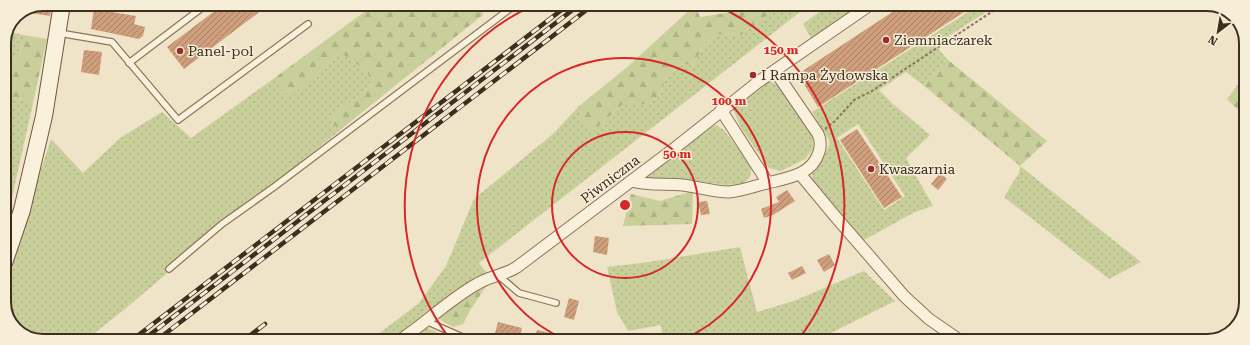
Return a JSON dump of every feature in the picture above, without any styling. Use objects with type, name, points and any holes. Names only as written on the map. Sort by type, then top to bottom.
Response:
[{"type":"street","points":[[11,242],[22,210],[42,123],[61,11]]},
{"type":"street","name":"Piwniczna","points":[[411,334],[443,308],[478,283],[517,267],[672,151],[774,70],[861,11]]},
{"type":"street","points":[[632,181],[648,184],[684,185],[719,192],[739,191],[800,174],[810,167],[817,159],[821,144],[818,134],[774,70]]},
{"type":"street","points":[[722,110],[768,183]]},
{"type":"street","points":[[800,174],[904,296],[929,319],[951,334]]},
{"type":"lane","points":[[129,63],[198,11]]},
{"type":"lane","points":[[169,269],[222,224],[274,187],[506,11]]},
{"type":"lane","points":[[57,32],[112,42],[178,120],[308,24]]},
{"type":"lane","points":[[498,275],[519,293],[556,302]]},
{"type":"lane","points":[[426,321],[455,334]]},
{"type":"path","points":[[818,134],[835,121],[854,100],[872,90],[993,11]]},
{"type":"green space","points":[[365,11],[481,11],[484,14],[339,131],[330,119],[372,85],[367,71],[341,53],[289,98],[273,79]]},
{"type":"green space","points":[[688,11],[698,11],[700,17],[738,11],[773,11],[741,35],[718,34],[706,42],[693,65],[679,64],[666,79],[660,96],[649,104],[623,104],[594,130],[579,119],[579,106],[626,68]]},
{"type":"green space","points":[[773,11],[801,11],[479,263],[487,273],[403,334],[378,334],[419,303],[446,266],[474,199],[554,133],[579,106],[579,119],[594,130],[623,104],[649,104],[660,96],[666,79],[679,64],[693,65],[706,42],[718,34],[741,35]]},
{"type":"green space","points":[[821,11],[853,11],[811,38],[803,24]]},
{"type":"green space","points":[[970,11],[988,11],[935,45],[947,59],[923,85],[906,72],[879,90],[893,104],[930,135],[906,158],[933,206],[915,212],[864,240],[812,180],[812,172],[825,155],[830,142],[812,112]],"holes":[[[858,124],[905,196],[884,210],[837,138]]]},
{"type":"green space","points":[[13,33],[24,35],[19,57],[11,62]]},
{"type":"green space","points":[[24,35],[47,39],[33,103],[11,96],[11,62],[19,57]]},
{"type":"green space","points":[[341,53],[367,71],[372,85],[330,119],[339,131],[233,217],[94,334],[43,334],[29,331],[22,326],[14,316],[11,304],[11,265],[51,139],[83,173],[120,138],[162,112],[191,138],[273,79],[289,97]]},
{"type":"green space","points":[[947,59],[1047,141],[1020,166],[923,85]]},
{"type":"green space","points":[[770,81],[782,88],[813,136],[813,149],[805,159],[781,171],[769,168],[741,128],[733,109],[763,82]]},
{"type":"green space","points":[[1239,83],[1239,111],[1227,99]]},
{"type":"green space","points":[[11,96],[33,103],[11,202]]},
{"type":"green space","points":[[716,125],[724,130],[752,166],[750,177],[743,184],[725,185],[678,178],[646,178],[649,173],[703,130]]},
{"type":"green space","points":[[1020,166],[1141,262],[1109,279],[1004,197],[1019,173]]},
{"type":"green space","points":[[693,191],[692,224],[623,226],[631,194],[660,201]]},
{"type":"green space","points":[[740,247],[757,312],[794,301],[864,271],[895,301],[829,334],[662,334],[661,325],[628,331],[617,312],[607,267],[649,262]]},
{"type":"green space","points":[[489,282],[463,324],[453,327],[437,318],[472,290]]},
{"type":"green space","points":[[426,327],[441,334],[418,334]]},
{"type":"building","points":[[51,11],[50,16],[31,13]]},
{"type":"building","points":[[94,11],[106,11],[136,16],[134,24],[145,27],[143,36],[139,39],[91,29]]},
{"type":"building","points":[[215,11],[261,11],[184,69],[167,47]]},
{"type":"building","name":"Ziemniaczarek","points":[[894,11],[966,11],[818,107],[798,74]]},
{"type":"building","points":[[84,50],[102,52],[99,75],[81,72]]},
{"type":"building","name":"Kwaszarnia","points":[[857,129],[902,197],[884,208],[840,140]]},
{"type":"building","points":[[940,173],[947,179],[938,190],[931,184]]},
{"type":"building","points":[[787,190],[795,201],[773,215],[764,218],[761,209],[779,202],[776,197]]},
{"type":"building","points":[[707,201],[710,214],[701,215],[698,202]]},
{"type":"building","points":[[595,236],[609,238],[607,255],[593,252]]},
{"type":"building","points":[[829,254],[835,265],[824,272],[817,260]]},
{"type":"building","points":[[802,266],[806,273],[792,280],[788,273]]},
{"type":"building","points":[[569,298],[579,301],[574,320],[564,317]]},
{"type":"building","points":[[498,322],[522,328],[520,334],[495,334]]},
{"type":"building","points":[[537,330],[554,334],[536,334]]},
{"type":"railway","points":[[140,334],[560,11]]},
{"type":"railway","points":[[151,334],[571,11]]},
{"type":"railway","points":[[165,334],[585,11]]},
{"type":"railway","points":[[252,334],[265,324]]},
{"type":"place","name":"Ziemniaczarek","points":[[886,40]]},
{"type":"place","name":"Panel-pol","points":[[180,51]]},
{"type":"place","name":"I Rampa Żydowska","points":[[753,75]]},
{"type":"place","name":"Kwaszarnia","points":[[871,169]]}]
